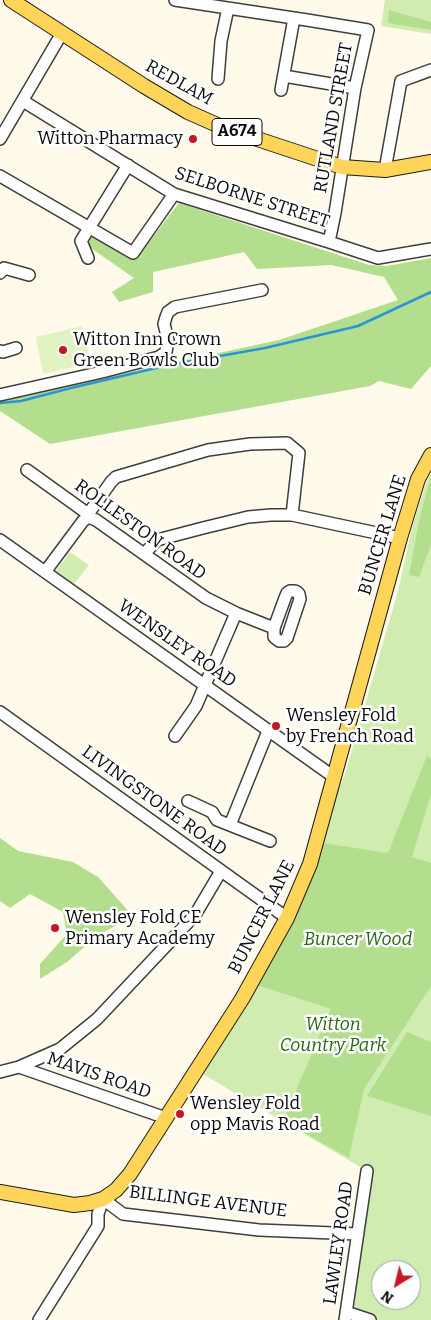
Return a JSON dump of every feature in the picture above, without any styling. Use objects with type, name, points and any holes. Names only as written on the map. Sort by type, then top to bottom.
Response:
[{"type":"main road","name":"A674","points":[[16,1],[62,34]]},
{"type":"main road","name":"REDLAM","points":[[62,34],[188,112],[224,128],[342,167],[386,170],[431,162]]},
{"type":"main road","name":"BUNCER LANE","points":[[103,1199],[116,1190],[130,1174],[242,999],[286,918],[310,864],[400,538],[418,479],[431,455]]},
{"type":"main road","name":"BILLINGE AVENUE","points":[[0,1192],[74,1205],[103,1199]]},
{"type":"street","points":[[175,0],[226,5],[294,18],[281,90]]},
{"type":"street","points":[[218,79],[226,5]]},
{"type":"street","name":"RUTLAND STREET","points":[[294,18],[368,30],[329,242]]},
{"type":"street","points":[[0,138],[62,34]]},
{"type":"street","points":[[386,170],[401,81],[431,70]]},
{"type":"street","points":[[284,76],[356,88]]},
{"type":"street","name":"SELBORNE STREET","points":[[23,101],[174,194],[378,258],[431,249]]},
{"type":"street","points":[[88,258],[81,241],[128,165]]},
{"type":"street","points":[[0,176],[133,253],[174,194]]},
{"type":"street","points":[[3,267],[29,275]]},
{"type":"street","points":[[0,395],[102,372],[159,356],[166,352],[168,340],[164,324],[168,312],[175,307],[262,290]]},
{"type":"street","points":[[0,352],[16,348]]},
{"type":"street","points":[[45,572],[116,477],[208,450],[250,444],[287,443],[299,454],[292,515]]},
{"type":"street","name":"ROLLESTON ROAD","points":[[27,470],[84,511],[88,516],[206,598],[274,628]]},
{"type":"street","points":[[144,554],[157,540],[248,517],[292,515],[400,538]]},
{"type":"street","name":"WENSLEY ROAD","points":[[0,540],[334,777]]},
{"type":"street","points":[[175,736],[196,706],[241,615]]},
{"type":"street","name":"LIVINGSTONE ROAD","points":[[0,712],[286,918]]},
{"type":"street","points":[[230,825],[268,731]]},
{"type":"street","points":[[188,801],[212,812],[217,820],[270,841]]},
{"type":"street","points":[[0,1072],[20,1066],[60,1049],[97,1020],[195,915],[221,871]]},
{"type":"street","name":"MAVIS ROAD","points":[[20,1066],[166,1118]]},
{"type":"street","name":"LAWLEY ROAD","points":[[346,1316],[367,1171]]},
{"type":"street","points":[[40,1320],[98,1226],[98,1214],[103,1199]]},
{"type":"street","name":"BILLINGE AVENUE","points":[[103,1199],[123,1214],[259,1230],[358,1234]]},
{"type":"street","points":[[346,1316],[370,1320]]},
{"type":"green space","points":[[385,0],[431,0],[431,34],[381,26]]},
{"type":"green space","points":[[389,10],[431,22],[431,30],[388,23]]},
{"type":"green space","points":[[179,203],[369,265],[387,266],[431,258],[431,366],[411,389],[379,381],[370,386],[50,444],[0,411],[0,400],[279,340],[398,300],[384,277],[331,265],[257,269],[244,252],[153,272],[153,292],[119,302],[112,292],[134,278],[88,246],[91,234],[136,259]]},
{"type":"green space","name":"Witton Inn Crown Green Bowls Club","points":[[82,326],[91,363],[43,374],[36,337]]},
{"type":"green space","name":"Witton Country Park","points":[[431,473],[431,1320],[370,1320],[346,1312],[367,1171],[196,1070],[242,999],[316,842],[345,774],[398,591],[412,528]]},
{"type":"green space","points":[[431,476],[431,545],[419,577],[409,575],[420,517]]},
{"type":"green space","points":[[70,552],[89,565],[74,584],[56,571]]},
{"type":"green space","name":"Buncer Wood","points":[[427,756],[431,759],[431,794],[412,857],[431,863],[431,986],[364,1089],[349,1158],[283,1121],[331,1009],[251,983],[316,842],[388,853]]},
{"type":"green space","name":"Wensley Fold CE Primary Academy","points":[[0,838],[18,851],[73,862],[98,877],[131,914],[124,921],[97,936],[67,962],[40,979],[40,964],[67,934],[63,912],[30,894],[10,908],[0,901]]},
{"type":"green space","points":[[407,1032],[431,1042],[431,1116],[367,1096]]},
{"type":"waterway","points":[[0,403],[21,401],[169,365],[265,348],[358,326],[431,292]]},
{"type":"place","name":"Witton Pharmacy","points":[[193,139]]},
{"type":"place","name":"Witton Inn Crown Green Bowls Club","points":[[63,350]]},
{"type":"place","name":"Wensley Fold by French Road","points":[[276,726]]},
{"type":"place","name":"Wensley Fold CE Primary Academy","points":[[55,928]]},
{"type":"place","name":"Wensley Fold opp Mavis Road","points":[[180,1114]]}]
